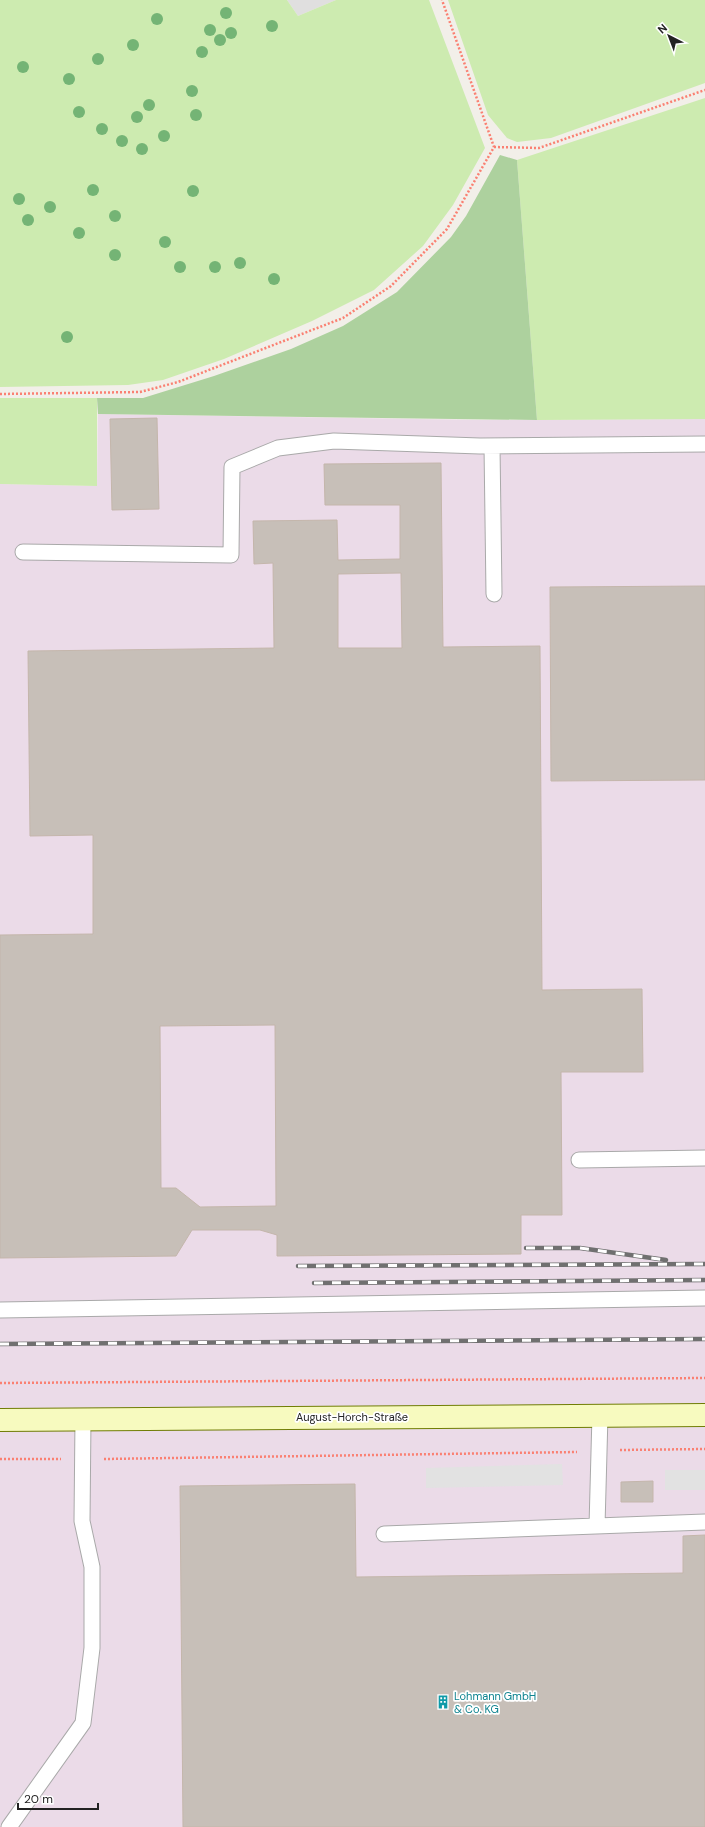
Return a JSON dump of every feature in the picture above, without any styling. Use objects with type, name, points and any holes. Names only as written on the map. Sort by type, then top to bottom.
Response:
[{"type":"main road","name":"August-Horch-Straße","points":[[0,1420],[705,1415]]},
{"type":"lane","points":[[23,552],[231,555],[232,467],[278,448],[334,441],[492,446],[705,444]]},
{"type":"lane","points":[[492,446],[494,594]]},
{"type":"lane","points":[[579,1160],[705,1158]]},
{"type":"lane","points":[[0,1310],[705,1298]]},
{"type":"lane","points":[[597,1526],[600,1416]]},
{"type":"lane","points":[[9,1827],[83,1723],[92,1648],[92,1567],[82,1521],[82,1419]]},
{"type":"lane","points":[[384,1534],[705,1522]]},
{"type":"path","points":[[0,394],[140,392],[178,382],[343,318],[391,286],[447,229],[494,147],[442,0]]},
{"type":"path","points":[[494,147],[539,148],[705,90]]},
{"type":"path","points":[[0,1383],[705,1378]]},
{"type":"path","points":[[0,1459],[705,1449]]},
{"type":"shaded area","points":[[287,0],[336,0],[298,16]]},
{"type":"shaded area","points":[[98,414],[480,420],[705,419],[705,1827],[0,1827],[0,484],[97,486]]},
{"type":"shaded area","points":[[562,1464],[563,1485],[426,1488],[426,1468]]},
{"type":"shaded area","points":[[665,1470],[705,1470],[705,1490],[665,1490]]},
{"type":"green space","points":[[0,0],[287,0],[298,16],[336,0],[429,0],[485,148],[453,205],[423,246],[374,290],[312,321],[224,359],[163,380],[128,385],[0,387]]},
{"type":"green space","points":[[448,0],[705,0],[705,83],[551,138],[517,142],[507,138],[488,115]]},
{"type":"green space","points":[[705,98],[705,419],[537,420],[517,160]]},
{"type":"green space","points":[[500,155],[517,160],[537,420],[98,414],[97,398],[143,398],[214,376],[291,349],[343,326],[397,292],[451,237],[466,216]]},
{"type":"green space","points":[[0,398],[97,398],[97,486],[0,484]]},
{"type":"building","points":[[157,418],[159,509],[112,510],[110,419]]},
{"type":"building","points":[[441,463],[443,647],[540,646],[542,990],[642,989],[643,1072],[561,1072],[562,1215],[521,1215],[521,1254],[277,1256],[277,1235],[260,1230],[192,1230],[176,1256],[0,1258],[0,935],[93,934],[93,835],[30,836],[28,651],[274,648],[273,563],[254,564],[253,521],[337,520],[338,560],[400,559],[400,505],[325,505],[324,464]],"holes":[[[401,573],[402,648],[338,648],[338,574]],[[275,1025],[276,1206],[200,1207],[176,1188],[161,1188],[160,1026]]]},
{"type":"building","points":[[705,586],[705,780],[551,781],[550,587]]},
{"type":"building","points":[[653,1481],[653,1502],[621,1502],[621,1482]]},
{"type":"building","name":"Lohmann GmbH & Co. KG","points":[[355,1484],[356,1577],[683,1573],[683,1536],[705,1535],[705,1827],[183,1827],[180,1486]]},
{"type":"railway","points":[[526,1248],[580,1248],[666,1260]]},
{"type":"railway","points":[[298,1266],[705,1264]]},
{"type":"railway","points":[[314,1283],[705,1280]]},
{"type":"railway","points":[[0,1344],[705,1339]]},
{"type":"place","name":"Lohmann GmbH & Co. KG","points":[[443,1702]]}]
